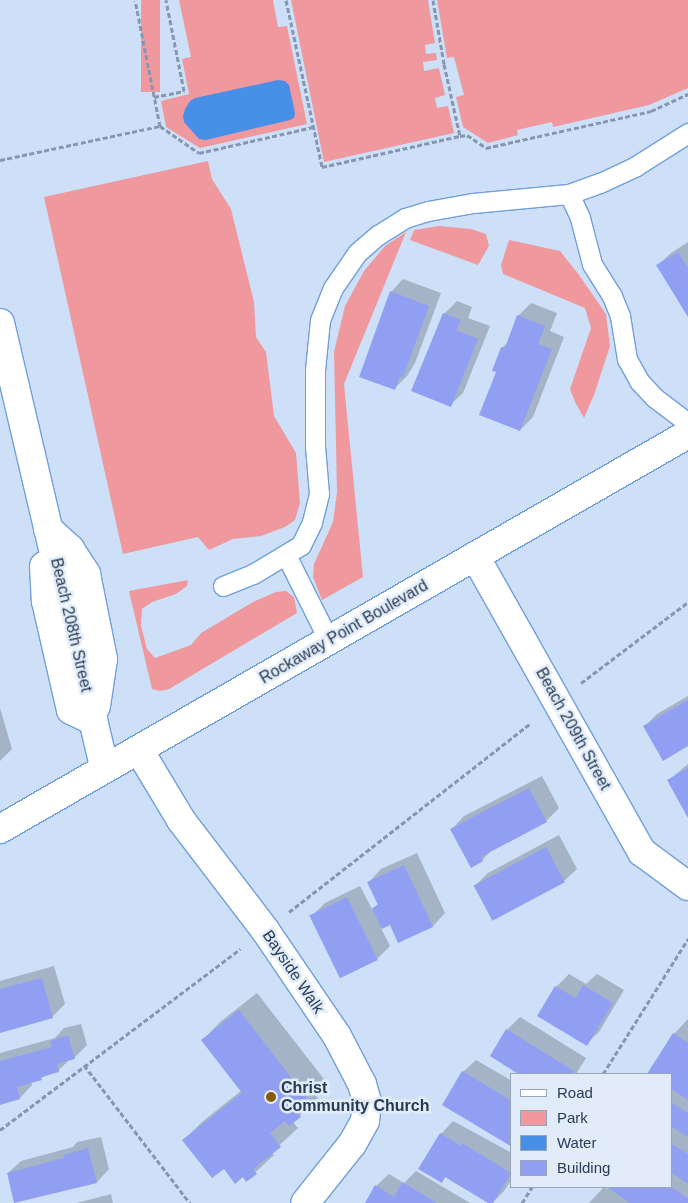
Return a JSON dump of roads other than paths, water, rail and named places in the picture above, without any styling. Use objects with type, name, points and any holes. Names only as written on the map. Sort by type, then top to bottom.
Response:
[{"type":"street","name":"Beach 208th Street","points":[[0,323],[48,530],[43,579],[46,601],[71,710],[94,722]]},
{"type":"street","name":"Rockaway Point Boulevard","points":[[0,829],[688,434]]},
{"type":"street","name":"Beach 208th Street","points":[[48,530],[70,549],[86,574],[104,659],[94,722],[105,770]]},
{"type":"street","name":"Beach 209th Street","points":[[475,556],[642,852],[688,886]]},
{"type":"street","name":"Bayside Walk","points":[[139,750],[181,820],[265,930],[331,1028],[355,1067],[362,1084],[367,1102],[365,1121],[352,1144],[305,1203]]},
{"type":"lane","points":[[223,586],[253,574],[286,556],[301,545],[312,522],[319,494],[315,446],[315,398],[320,320],[333,288],[357,253],[378,235],[405,218],[428,211],[473,203],[569,194],[636,166],[688,133]]},
{"type":"lane","points":[[569,194],[580,218],[592,264],[612,296],[620,316],[631,367],[639,381],[655,398],[688,423]]},
{"type":"lane","points":[[286,556],[330,641]]},
{"type":"water","points":[[278,80],[285,81],[289,85],[295,113],[294,118],[290,120],[206,140],[199,139],[184,122],[185,109],[190,101],[195,98]]},
{"type":"place","name":"Christ Community Church","points":[[271,1097]]}]
